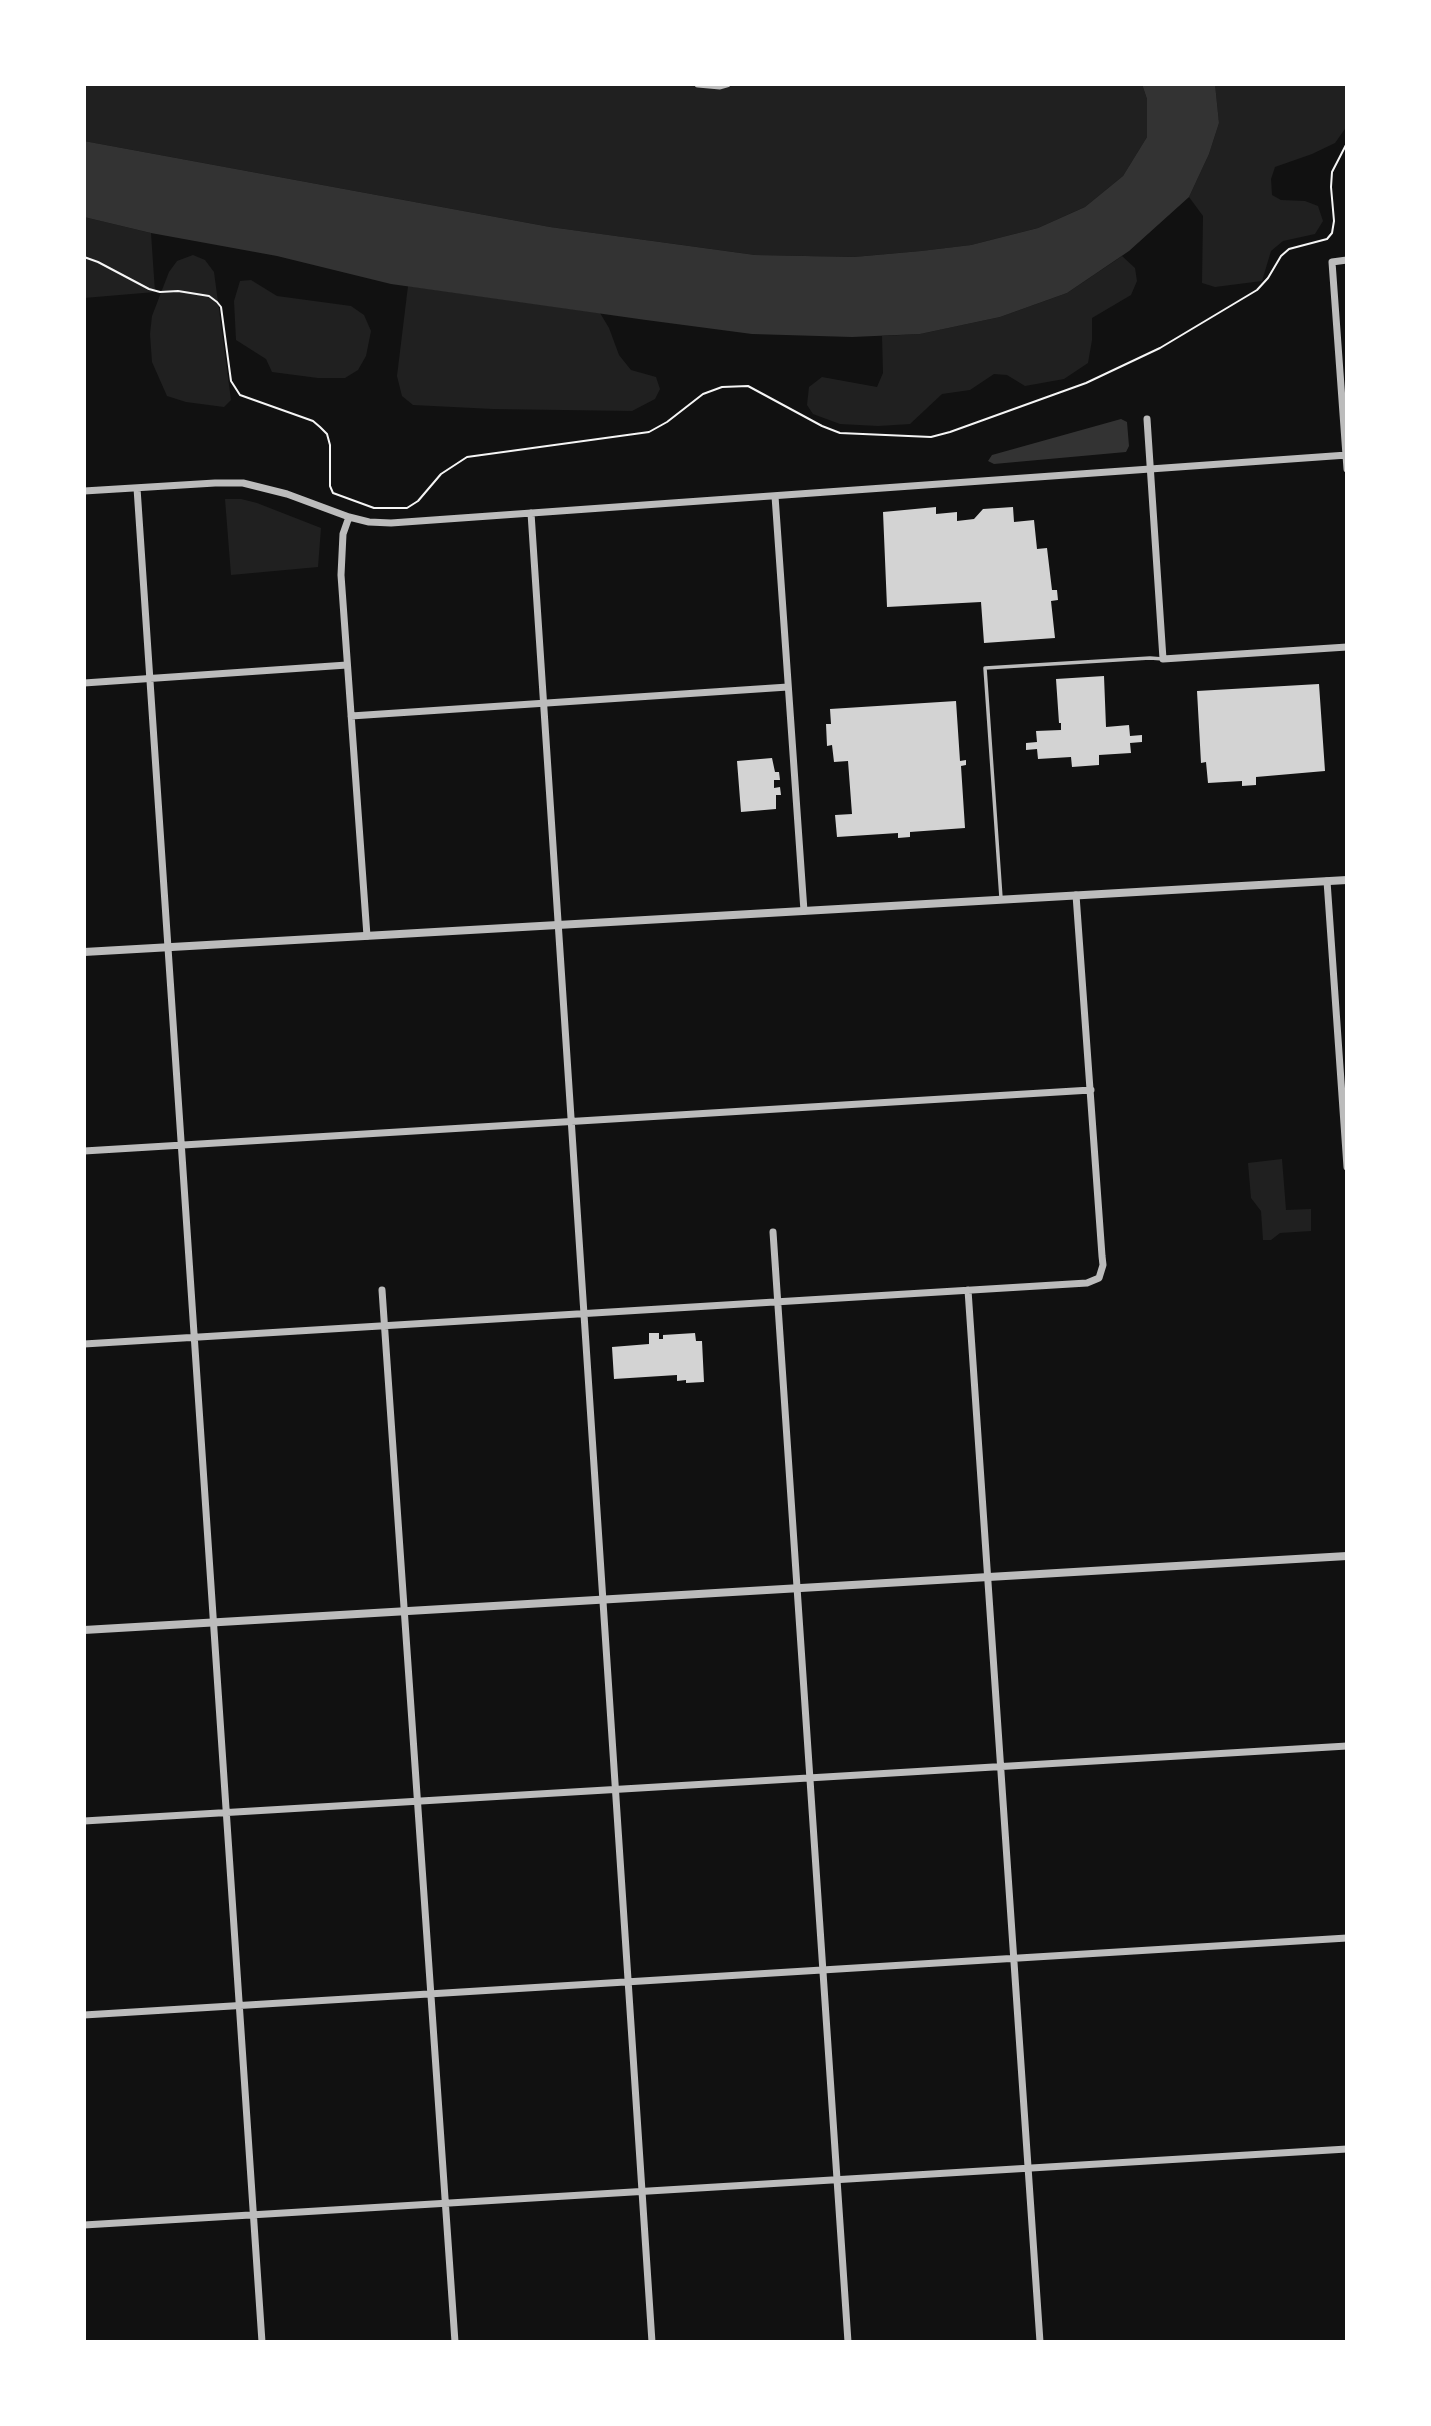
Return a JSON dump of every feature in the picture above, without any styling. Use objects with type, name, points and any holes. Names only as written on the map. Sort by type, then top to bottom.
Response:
[{"type":"street","points":[[702,85],[727,84]]},
{"type":"street","points":[[1347,260],[1332,262],[1347,469]]},
{"type":"street","points":[[1147,419],[1163,659],[1347,647]]},
{"type":"street","points":[[84,491],[243,483],[288,494],[349,517],[369,522],[391,523],[1347,455]]},
{"type":"street","points":[[137,488],[262,2342]]},
{"type":"street","points":[[775,496],[804,911]]},
{"type":"street","points":[[531,513],[652,2342]]},
{"type":"street","points":[[349,517],[340,556],[367,936]]},
{"type":"street","points":[[84,683],[347,665]]},
{"type":"street","points":[[351,716],[788,687]]},
{"type":"street","points":[[84,952],[1347,880]]},
{"type":"street","points":[[1327,881],[1344,1076],[1347,1167]]},
{"type":"street","points":[[84,1344],[1087,1283],[1099,1279],[1103,1265],[1076,895]]},
{"type":"street","points":[[84,1151],[1091,1090]]},
{"type":"street","points":[[773,1232],[848,2342]]},
{"type":"street","points":[[382,1290],[455,2342]]},
{"type":"street","points":[[968,1290],[1040,2342]]},
{"type":"street","points":[[84,1630],[1347,1556]]},
{"type":"street","points":[[84,1821],[1347,1746]]},
{"type":"street","points":[[84,2015],[1347,1938]]},
{"type":"street","points":[[84,2225],[1347,2149]]},
{"type":"lane","points":[[1001,900],[985,668],[1163,659]]},
{"type":"path","points":[[84,257],[149,289],[209,296],[217,302],[221,307],[231,381],[240,395],[313,421],[327,434],[330,445],[330,486],[333,493],[374,508],[407,508],[418,501],[441,474],[467,457],[649,432],[667,422],[703,394],[722,387],[748,386],[840,433],[931,437],[1086,383],[1160,348],[1257,290],[1268,278],[1280,256],[1289,249],[1327,239],[1332,233],[1334,221],[1332,172],[1347,143]]},
{"type":"shaded area","points":[[84,84],[1142,84],[1147,99],[1147,137],[1123,176],[1085,207],[1038,228],[971,245],[921,251],[854,257],[755,255],[550,227],[84,141]]},
{"type":"shaded area","points":[[1142,84],[1215,84],[1219,123],[1209,154],[1189,197],[1129,251],[1067,293],[1000,317],[920,334],[852,337],[752,334],[646,320],[391,284],[277,256],[151,233],[84,217],[84,141],[550,227],[755,255],[854,257],[971,245],[1038,228],[1085,207],[1123,176],[1147,137],[1147,99]]},
{"type":"shaded area","points":[[1215,84],[1347,84],[1347,126],[1335,143],[1275,167],[1271,179],[1272,195],[1281,200],[1305,201],[1318,206],[1323,221],[1315,234],[1283,241],[1271,251],[1262,281],[1215,287],[1202,283],[1203,216],[1189,197],[1209,154],[1219,123]]},
{"type":"shaded area","points":[[84,217],[151,233],[155,292],[84,298]]},
{"type":"shaded area","points":[[193,255],[205,260],[214,272],[231,400],[224,407],[186,402],[167,396],[152,362],[152,316],[169,272],[177,261]]},
{"type":"shaded area","points":[[1122,256],[1135,268],[1137,281],[1131,295],[1092,318],[1088,363],[1064,379],[1025,386],[1007,375],[994,374],[970,390],[942,394],[910,424],[840,424],[813,414],[807,405],[809,387],[822,377],[877,387],[883,373],[882,336],[920,334],[1000,317],[1067,293]]},
{"type":"shaded area","points":[[251,280],[277,296],[351,306],[364,315],[371,331],[366,356],[358,370],[345,378],[318,378],[272,372],[266,359],[236,340],[234,301],[240,281]]},
{"type":"shaded area","points":[[408,286],[600,313],[619,355],[631,370],[656,377],[660,389],[655,399],[632,411],[413,405],[402,396],[397,376]]},
{"type":"shaded area","points":[[1121,419],[1127,422],[1129,446],[1126,452],[994,464],[988,461],[992,455]]},
{"type":"shaded area","points":[[225,499],[257,503],[321,528],[318,567],[231,575]]},
{"type":"shaded area","points":[[1282,1159],[1286,1210],[1311,1209],[1311,1231],[1280,1233],[1271,1240],[1263,1240],[1261,1211],[1251,1198],[1248,1163]]},
{"type":"building","points":[[936,507],[936,514],[957,512],[957,521],[974,519],[983,509],[1013,507],[1014,522],[1034,520],[1037,549],[1047,548],[1052,590],[1057,590],[1058,600],[1051,601],[1055,638],[984,643],[981,602],[887,607],[883,512]]},
{"type":"building","points":[[1104,676],[1106,727],[1129,725],[1130,736],[1142,735],[1142,742],[1130,743],[1131,753],[1099,755],[1099,765],[1072,767],[1071,757],[1038,759],[1037,749],[1026,750],[1026,743],[1037,742],[1036,731],[1061,730],[1056,679]]},
{"type":"building","points":[[1319,684],[1325,771],[1256,777],[1256,785],[1242,786],[1242,781],[1208,783],[1206,762],[1201,763],[1197,691]]},
{"type":"building","points":[[956,701],[960,761],[966,760],[966,765],[961,766],[965,828],[910,832],[910,837],[898,838],[898,833],[837,837],[835,815],[852,814],[848,761],[834,762],[832,745],[827,746],[826,724],[831,724],[830,709]]},
{"type":"building","points":[[772,758],[780,780],[774,780],[774,788],[780,787],[781,795],[776,795],[776,809],[741,812],[737,761]]},
{"type":"building","points":[[649,1333],[659,1333],[659,1339],[663,1339],[663,1335],[695,1333],[696,1341],[702,1341],[704,1382],[677,1381],[677,1375],[614,1379],[612,1347],[649,1344]]}]
